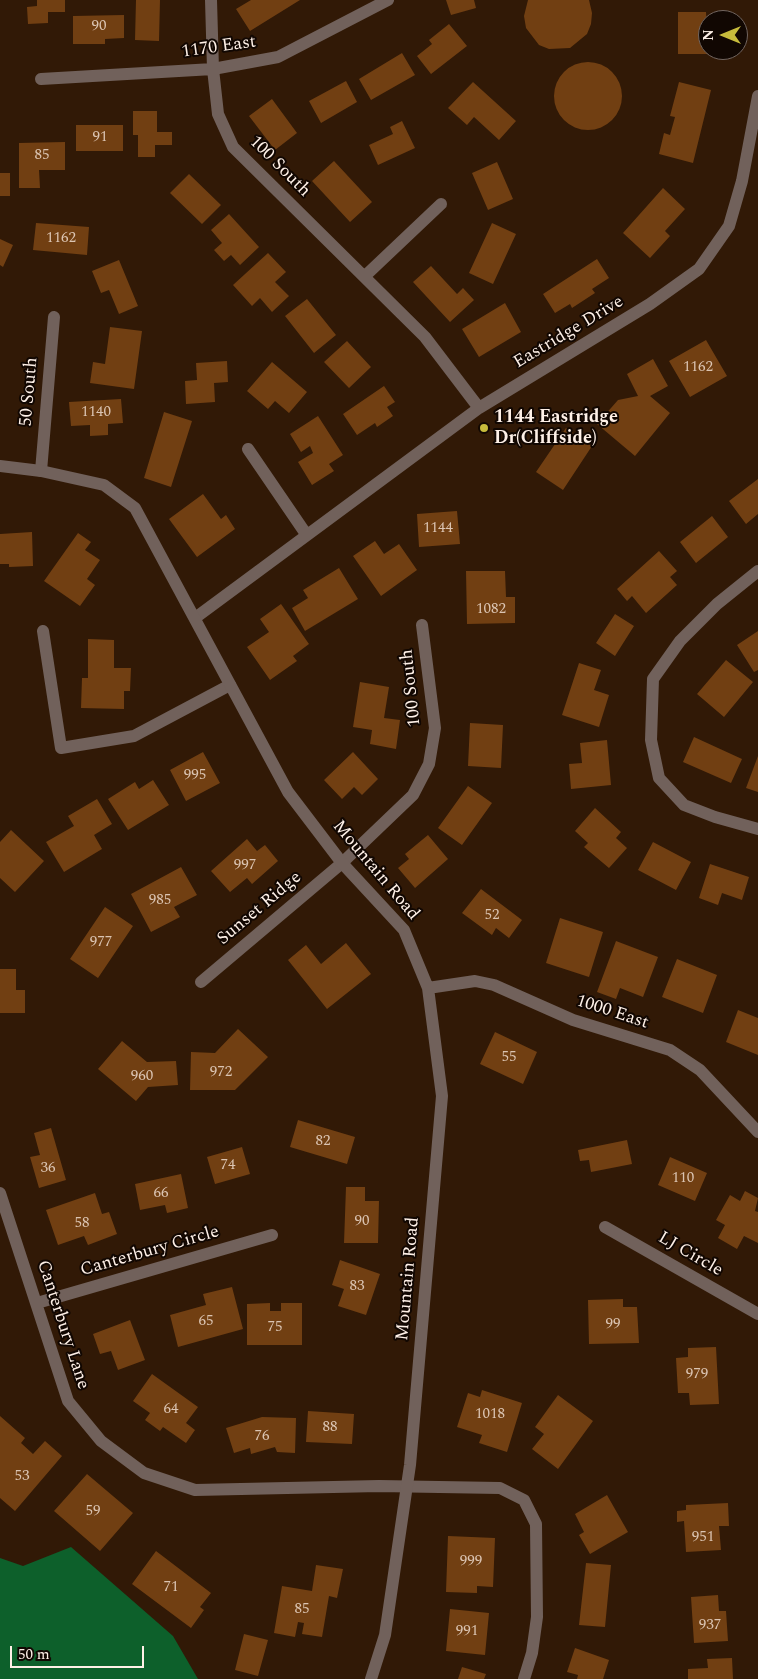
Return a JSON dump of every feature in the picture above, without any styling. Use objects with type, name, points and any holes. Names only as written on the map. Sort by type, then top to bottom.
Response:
[{"type":"street","name":"100 South","points":[[211,0],[213,69],[218,114],[233,147],[425,337],[479,408]]},
{"type":"street","name":"1170 East","points":[[41,79],[213,69],[278,57],[388,0]]},
{"type":"street","name":"Eastridge Drive","points":[[195,618],[306,534],[479,408],[650,304],[699,269],[729,226],[742,181],[758,96]]},
{"type":"street","points":[[365,276],[441,204]]},
{"type":"street","name":"50 South","points":[[41,471],[54,317]]},
{"type":"street","points":[[248,449],[306,534]]},
{"type":"street","name":"Mountain Road","points":[[0,466],[41,471],[104,485],[135,508],[288,792],[342,863],[404,930],[428,988],[442,1096],[407,1487],[385,1634],[371,1679]]},
{"type":"street","points":[[758,571],[717,604],[680,641],[653,679],[651,740],[659,778],[684,805],[715,817],[758,829]]},
{"type":"street","name":"100 South","points":[[342,863],[413,795],[429,764],[435,728],[422,625]]},
{"type":"street","points":[[43,631],[61,748],[134,736],[230,685]]},
{"type":"street","name":"Sunset Ridge","points":[[201,982],[342,863]]},
{"type":"street","name":"1000 East","points":[[428,988],[475,981],[494,985],[573,1020],[670,1050],[700,1070],[758,1131]]},
{"type":"street","name":"Canterbury Lane","points":[[0,1193],[68,1401],[101,1441],[144,1473],[195,1490],[407,1487],[500,1488],[524,1500],[536,1524],[537,1617],[532,1653],[524,1679]]},
{"type":"street","name":"LJ Circle","points":[[605,1227],[758,1314]]},
{"type":"street","name":"Canterbury Circle","points":[[37,1303],[272,1235]]},
{"type":"green space","points":[[71,1547],[173,1636],[198,1679],[0,1679],[0,1558],[23,1566]]},
{"type":"building","points":[[37,0],[65,0],[65,12],[48,12],[48,23],[28,24],[27,7],[37,6]]},
{"type":"building","points":[[136,0],[160,0],[159,41],[135,40]]},
{"type":"building","points":[[251,0],[300,0],[250,31],[236,9]]},
{"type":"building","points":[[446,0],[474,0],[476,8],[451,15]]},
{"type":"building","points":[[528,0],[589,0],[592,13],[591,24],[587,34],[570,48],[549,49],[539,45],[526,28],[524,16]]},
{"type":"building","points":[[678,12],[698,12],[698,54],[678,54]]},
{"type":"building","points":[[124,15],[124,38],[105,39],[105,44],[73,44],[73,16]]},
{"type":"building","points":[[449,24],[467,46],[431,74],[417,56],[432,44],[429,40]]},
{"type":"building","points":[[402,53],[415,75],[371,100],[359,79]]},
{"type":"building","points":[[595,62],[607,68],[616,77],[622,89],[620,109],[612,120],[595,130],[581,130],[564,120],[556,109],[554,89],[564,72],[575,64]]},
{"type":"building","points":[[346,81],[357,102],[321,123],[309,101]]},
{"type":"building","points":[[473,82],[516,121],[499,140],[474,117],[467,125],[448,108]]},
{"type":"building","points":[[679,82],[711,90],[693,163],[659,154],[664,133],[670,135],[675,117],[670,116]]},
{"type":"building","points":[[272,99],[297,133],[275,150],[249,116]]},
{"type":"building","points":[[133,111],[157,111],[157,132],[172,132],[172,145],[155,145],[155,157],[138,157],[138,135],[133,135]]},
{"type":"building","points":[[402,121],[415,148],[378,165],[369,145],[393,134],[390,127]]},
{"type":"building","points":[[76,125],[123,125],[123,151],[76,151]]},
{"type":"building","points":[[65,142],[65,170],[39,170],[40,188],[19,188],[19,143]]},
{"type":"building","points":[[334,161],[372,202],[350,222],[312,181]]},
{"type":"building","points":[[497,162],[513,199],[488,210],[472,173]]},
{"type":"building","points":[[0,173],[10,173],[10,196],[0,196]]},
{"type":"building","points":[[189,174],[221,205],[202,224],[170,193]]},
{"type":"building","points":[[663,188],[685,209],[665,231],[670,236],[650,258],[623,233]]},
{"type":"building","points":[[229,214],[259,247],[240,265],[231,255],[224,261],[214,250],[222,243],[211,230]]},
{"type":"building","points":[[36,223],[89,227],[87,255],[33,250]]},
{"type":"building","points":[[492,223],[516,234],[493,284],[469,273]]},
{"type":"building","points":[[0,239],[13,245],[3,267],[0,265]]},
{"type":"building","points":[[268,253],[286,272],[275,282],[289,296],[272,312],[260,298],[252,306],[233,285]]},
{"type":"building","points":[[597,259],[609,278],[592,289],[595,293],[572,308],[570,304],[555,313],[543,294]]},
{"type":"building","points":[[119,260],[138,306],[119,314],[109,290],[101,293],[92,271]]},
{"type":"building","points":[[431,266],[457,294],[463,288],[474,300],[450,322],[413,282]]},
{"type":"building","points":[[307,299],[336,335],[314,353],[285,316]]},
{"type":"building","points":[[505,303],[521,332],[479,357],[462,329]]},
{"type":"building","points":[[110,327],[142,331],[134,389],[90,383],[93,362],[105,364]]},
{"type":"building","points":[[706,340],[727,376],[690,397],[669,361]]},
{"type":"building","points":[[347,341],[371,367],[349,388],[324,362]]},
{"type":"building","points":[[653,359],[668,386],[650,396],[670,413],[635,456],[597,424],[618,400],[638,396],[627,374]]},
{"type":"building","points":[[227,361],[228,382],[214,383],[215,402],[186,404],[185,381],[197,380],[196,363]]},
{"type":"building","points":[[272,362],[307,392],[289,413],[275,401],[268,409],[247,391]]},
{"type":"building","points":[[384,386],[395,402],[387,407],[393,416],[377,427],[375,423],[357,435],[343,414]]},
{"type":"building","points":[[121,399],[123,423],[108,424],[108,435],[90,436],[90,425],[71,426],[69,402]]},
{"type":"building","points":[[164,412],[192,421],[171,487],[144,478]]},
{"type":"building","points":[[318,416],[343,455],[329,464],[334,471],[312,485],[298,462],[313,453],[310,446],[301,452],[290,434]]},
{"type":"building","points":[[566,428],[592,446],[563,490],[536,472]]},
{"type":"building","points":[[758,479],[758,514],[746,524],[729,501]]},
{"type":"building","points":[[203,494],[221,519],[226,515],[235,529],[197,557],[169,519]]},
{"type":"building","points":[[457,511],[460,544],[419,547],[417,514]]},
{"type":"building","points":[[712,516],[728,537],[696,563],[680,542]]},
{"type":"building","points":[[32,532],[33,566],[9,567],[9,564],[0,564],[0,534]]},
{"type":"building","points":[[78,533],[91,542],[85,550],[100,560],[87,579],[95,585],[80,606],[44,581]]},
{"type":"building","points":[[375,541],[384,554],[399,544],[417,570],[381,596],[353,556]]},
{"type":"building","points":[[659,551],[677,571],[670,577],[677,585],[646,613],[632,596],[627,601],[617,589]]},
{"type":"building","points":[[339,568],[358,599],[305,631],[292,608],[308,598],[303,590]]},
{"type":"building","points":[[466,571],[505,571],[506,597],[515,597],[515,623],[467,624]]},
{"type":"building","points":[[281,604],[309,644],[293,656],[297,661],[270,680],[247,647],[269,632],[260,619]]},
{"type":"building","points":[[615,614],[634,626],[615,656],[596,643]]},
{"type":"building","points":[[758,631],[758,670],[754,672],[737,645]]},
{"type":"building","points":[[88,639],[114,640],[114,668],[131,668],[130,691],[124,691],[124,709],[81,708],[82,678],[88,678]]},
{"type":"building","points":[[726,660],[753,682],[724,717],[697,694]]},
{"type":"building","points":[[579,663],[601,670],[594,690],[609,695],[599,727],[562,715]]},
{"type":"building","points":[[360,682],[389,687],[384,718],[400,720],[396,749],[370,744],[372,730],[353,727]]},
{"type":"building","points":[[470,723],[503,725],[501,768],[468,766]]},
{"type":"building","points":[[694,737],[742,759],[731,783],[683,762]]},
{"type":"building","points":[[607,740],[611,785],[571,789],[569,764],[582,763],[580,743]]},
{"type":"building","points":[[203,752],[220,783],[186,801],[170,770]]},
{"type":"building","points":[[353,752],[378,779],[362,795],[354,787],[342,799],[324,780]]},
{"type":"building","points":[[758,756],[758,792],[746,788]]},
{"type":"building","points":[[153,780],[169,805],[128,830],[108,799],[135,782],[139,789]]},
{"type":"building","points":[[468,786],[492,803],[462,845],[438,828]]},
{"type":"building","points":[[97,799],[112,824],[94,835],[102,849],[64,872],[46,842],[74,826],[68,816]]},
{"type":"building","points":[[595,808],[621,832],[616,838],[627,848],[609,868],[584,847],[588,843],[575,831]]},
{"type":"building","points":[[11,830],[44,861],[15,892],[0,878],[0,842]]},
{"type":"building","points":[[428,835],[448,859],[415,888],[398,868],[409,859],[405,854]]},
{"type":"building","points":[[247,839],[257,851],[265,845],[278,861],[252,884],[247,878],[230,892],[211,871]]},
{"type":"building","points":[[653,842],[691,862],[676,890],[638,870]]},
{"type":"building","points":[[710,864],[749,877],[742,900],[722,893],[718,905],[699,898]]},
{"type":"building","points":[[181,867],[197,895],[174,907],[180,917],[151,932],[131,894]]},
{"type":"building","points":[[481,889],[522,920],[509,938],[496,928],[492,935],[462,913]]},
{"type":"building","points":[[105,907],[133,926],[98,978],[70,959]]},
{"type":"building","points":[[560,918],[603,932],[589,977],[546,963]]},
{"type":"building","points":[[616,941],[658,957],[643,997],[620,988],[616,999],[597,992]]},
{"type":"building","points":[[346,943],[371,974],[327,1009],[288,960],[306,945],[321,964]]},
{"type":"building","points":[[677,959],[717,975],[703,1013],[662,997]]},
{"type":"building","points":[[0,969],[16,969],[16,990],[25,990],[25,1013],[0,1013]]},
{"type":"building","points":[[738,1010],[758,1018],[758,1055],[726,1042]]},
{"type":"building","points":[[238,1029],[268,1057],[235,1090],[190,1090],[191,1052],[215,1053]]},
{"type":"building","points":[[495,1032],[537,1052],[523,1084],[480,1064]]},
{"type":"building","points":[[122,1041],[147,1062],[176,1061],[178,1085],[148,1087],[136,1101],[98,1069]]},
{"type":"building","points":[[298,1120],[355,1137],[347,1164],[290,1147]]},
{"type":"building","points":[[51,1128],[66,1180],[39,1188],[30,1157],[40,1155],[34,1133]]},
{"type":"building","points":[[627,1140],[632,1164],[591,1172],[589,1160],[580,1161],[578,1150]]},
{"type":"building","points":[[242,1147],[250,1174],[215,1184],[207,1157]]},
{"type":"building","points":[[670,1157],[707,1173],[695,1201],[658,1185]]},
{"type":"building","points":[[181,1174],[188,1208],[167,1213],[165,1205],[140,1210],[135,1184]]},
{"type":"building","points":[[346,1187],[365,1187],[365,1201],[379,1201],[378,1243],[344,1243]]},
{"type":"building","points":[[745,1191],[758,1198],[755,1211],[758,1212],[758,1243],[744,1236],[737,1249],[718,1238],[725,1225],[716,1220],[730,1195],[740,1201]]},
{"type":"building","points":[[95,1193],[102,1214],[109,1212],[117,1234],[88,1245],[84,1236],[58,1245],[46,1210]]},
{"type":"building","points":[[340,1260],[380,1274],[366,1315],[338,1306],[344,1289],[332,1285]]},
{"type":"building","points":[[232,1287],[243,1329],[178,1347],[170,1315],[206,1305],[203,1294]]},
{"type":"building","points":[[623,1299],[623,1307],[637,1307],[639,1343],[589,1344],[588,1300]]},
{"type":"building","points":[[270,1303],[270,1311],[281,1311],[281,1303],[302,1303],[302,1345],[247,1345],[247,1304]]},
{"type":"building","points":[[130,1320],[145,1360],[118,1370],[111,1351],[100,1354],[93,1334]]},
{"type":"building","points":[[716,1347],[719,1404],[690,1405],[689,1393],[678,1393],[676,1358],[688,1357],[688,1348]]},
{"type":"building","points":[[152,1374],[198,1407],[186,1423],[195,1430],[186,1443],[163,1427],[160,1431],[145,1420],[150,1413],[133,1401]]},
{"type":"building","points":[[482,1390],[522,1403],[507,1452],[479,1443],[482,1435],[457,1427],[468,1393],[480,1397]]},
{"type":"building","points":[[558,1395],[593,1421],[558,1469],[532,1449],[544,1434],[535,1427]]},
{"type":"building","points":[[308,1411],[354,1414],[352,1444],[306,1442]]},
{"type":"building","points":[[0,1416],[25,1438],[21,1443],[33,1454],[45,1441],[62,1456],[15,1511],[0,1498]]},
{"type":"building","points":[[262,1417],[296,1418],[295,1453],[277,1452],[275,1447],[251,1454],[250,1448],[234,1453],[226,1428]]},
{"type":"building","points":[[87,1474],[133,1513],[100,1551],[54,1511]]},
{"type":"building","points":[[607,1495],[628,1532],[590,1554],[579,1535],[584,1532],[575,1514]]},
{"type":"building","points":[[728,1503],[729,1526],[719,1526],[721,1550],[686,1552],[684,1521],[677,1522],[677,1511],[686,1510],[686,1505]]},
{"type":"building","points":[[448,1536],[495,1538],[493,1587],[477,1586],[477,1593],[446,1592]]},
{"type":"building","points":[[156,1551],[211,1593],[200,1607],[204,1610],[191,1628],[132,1584]]},
{"type":"building","points":[[586,1563],[611,1565],[605,1627],[579,1625]]},
{"type":"building","points":[[316,1565],[343,1569],[337,1598],[329,1596],[322,1637],[302,1634],[304,1623],[298,1622],[295,1637],[274,1633],[282,1586],[312,1591]]},
{"type":"building","points":[[718,1595],[719,1611],[726,1611],[728,1641],[694,1643],[691,1597]]},
{"type":"building","points":[[450,1609],[489,1613],[485,1655],[446,1651]]},
{"type":"building","points":[[244,1634],[268,1640],[258,1676],[235,1670]]},
{"type":"building","points":[[575,1648],[609,1660],[603,1679],[577,1679],[578,1675],[567,1672]]},
{"type":"building","points":[[732,1658],[733,1679],[688,1679],[688,1669],[708,1668],[707,1659]]},
{"type":"building","points":[[462,1667],[486,1674],[484,1679],[458,1679]]},
{"type":"place","name":"1144 Eastridge Dr(Cliffside)","points":[[484,428]]}]
